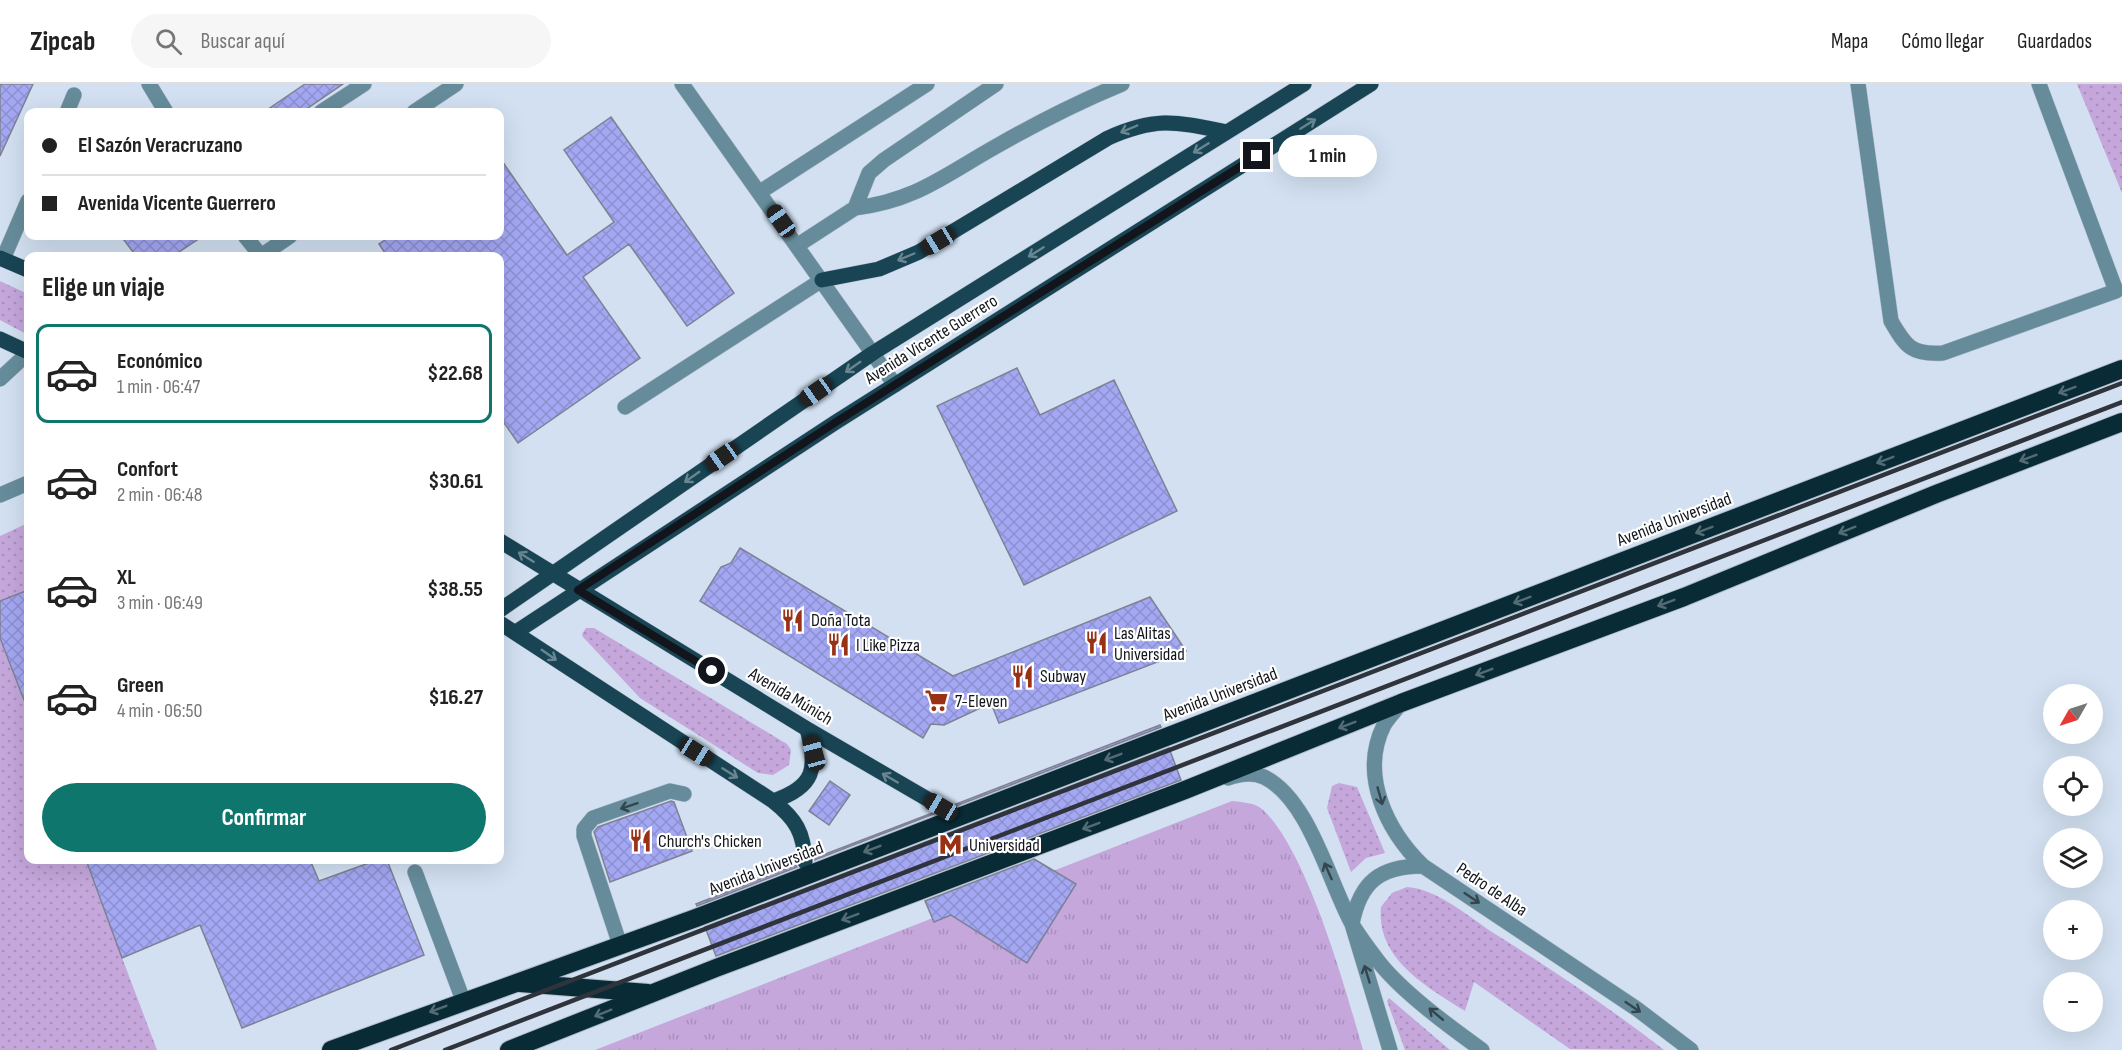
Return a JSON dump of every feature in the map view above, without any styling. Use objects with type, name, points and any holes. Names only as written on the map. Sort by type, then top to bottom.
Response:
[{"type":"highway","name":"Avenida Universidad","points":[[331,1050],[463,1000],[696,918],[2122,369]]},
{"type":"highway","points":[[509,1050],[1185,790],[1401,703],[1684,597],[1936,494],[2122,422]]},
{"type":"highway","points":[[513,982],[653,993]]},
{"type":"main road","name":"Avenida Vicente Guerrero","points":[[504,607],[873,353],[1304,84]]},
{"type":"main road","name":"Avenida Vicente Guerrero","points":[[516,632],[895,385],[1371,84]]},
{"type":"main road","points":[[822,280],[879,269],[918,252],[1108,138],[1136,125],[1161,121],[1227,132]]},
{"type":"main road","points":[[2,259],[24,268]]},
{"type":"main road","points":[[0,339],[24,351]]},
{"type":"main road","name":"Avenida Múnich","points":[[504,544],[807,729],[941,807]]},
{"type":"main road","points":[[504,625],[791,815],[798,825],[804,845],[805,862]]},
{"type":"main road","points":[[773,801],[791,795],[810,776],[814,764],[807,729]]},
{"type":"street","points":[[148,84],[163,108]]},
{"type":"street","points":[[327,108],[364,84]]},
{"type":"street","points":[[420,108],[456,84]]},
{"type":"street","points":[[682,84],[895,385]]},
{"type":"street","points":[[760,192],[927,84]]},
{"type":"street","points":[[855,208],[869,173],[884,160],[996,84]]},
{"type":"street","points":[[798,245],[855,208],[882,205],[924,190],[1049,117],[1122,84]]},
{"type":"street","points":[[1858,84],[1891,321],[1908,346],[1916,352],[1926,354],[1942,353],[2119,290],[2039,84]]},
{"type":"street","points":[[68,108],[74,95]]},
{"type":"street","points":[[2,259],[24,210]]},
{"type":"street","points":[[248,240],[258,252]]},
{"type":"street","points":[[267,252],[284,240]]},
{"type":"street","points":[[625,407],[822,280]]},
{"type":"street","points":[[0,379],[24,357]]},
{"type":"street","points":[[0,495],[24,485]]},
{"type":"street","name":"Pedro de Alba","points":[[1401,703],[1384,725],[1376,753],[1374,774],[1380,798],[1395,833],[1423,866],[1646,1016],[1691,1050]]},
{"type":"street","points":[[1185,790],[1243,774],[1262,776],[1277,786],[1308,828],[1352,924],[1390,1050]]},
{"type":"street","points":[[620,945],[584,829],[593,818],[670,791],[684,794]]},
{"type":"street","points":[[1423,866],[1393,868],[1372,881],[1356,903],[1352,924],[1392,976],[1482,1050]]},
{"type":"street","points":[[415,872],[463,1000]]},
{"type":"green space","points":[[2077,84],[2122,84],[2122,193]]},
{"type":"green space","points":[[0,281],[24,292],[24,333],[0,320]]},
{"type":"green space","points":[[24,525],[24,592],[0,601],[0,536]]},
{"type":"green space","points":[[586,628],[594,628],[787,744],[791,750],[789,765],[773,775],[758,773],[640,698],[583,637],[582,634]]},
{"type":"green space","points":[[0,639],[24,702],[24,864],[87,864],[157,1050],[0,1050]]},
{"type":"green space","points":[[1339,783],[1357,787],[1385,853],[1366,858],[1351,872],[1327,808],[1332,786]]},
{"type":"green space","points":[[1232,801],[1252,804],[1262,809],[1279,829],[1294,856],[1323,922],[1363,1050],[595,1050]]},
{"type":"green space","points":[[1407,887],[1430,893],[1452,904],[1580,989],[1664,1050],[1570,1049],[1474,982],[1465,1011],[1450,1002],[1407,970],[1387,942],[1382,925],[1381,907],[1392,893]]},
{"type":"green space","points":[[1389,998],[1450,1050],[1405,1050],[1387,1001]]},
{"type":"building","points":[[0,84],[33,84],[0,156]]},
{"type":"building","points":[[305,84],[343,84],[308,108],[270,108]]},
{"type":"building","points":[[611,117],[734,293],[687,326],[629,244],[583,277],[640,358],[518,443],[504,423],[504,252],[384,252],[379,244],[385,240],[504,240],[504,164],[567,255],[614,222],[564,150]]},
{"type":"building","points":[[124,240],[197,240],[179,252],[133,252]]},
{"type":"building","points":[[1017,368],[1040,415],[1114,380],[1177,511],[1024,585],[937,406]]},
{"type":"building","points":[[740,548],[953,676],[1150,597],[1186,651],[999,723],[991,703],[944,725],[931,724],[923,738],[700,601],[721,567],[731,563]]},
{"type":"building","points":[[24,592],[24,700],[0,638],[0,601]]},
{"type":"building","points":[[1160,725],[1161,727],[951,808],[951,806]]},
{"type":"building","points":[[1169,748],[1181,780],[716,956],[705,927]]},
{"type":"building","points":[[830,781],[850,795],[829,825],[809,811]]},
{"type":"building","name":"Church's Chicken","points":[[671,801],[674,802],[692,851],[610,882],[594,832],[598,827]]},
{"type":"building","points":[[934,814],[815,860],[815,858]]},
{"type":"building","points":[[1034,859],[1076,884],[1027,963],[951,915],[934,922],[925,901]]},
{"type":"building","points":[[87,864],[312,864],[319,881],[366,864],[389,864],[424,955],[242,1028],[200,925],[122,958]]},
{"type":"building","points":[[796,865],[797,867],[697,906],[696,904]]},
{"type":"railway","points":[[391,1050],[2122,383]]},
{"type":"railway","points":[[445,1050],[2122,402]]},
{"type":"place","name":"Doña Tota","points":[[793,620]]},
{"type":"place","name":"Las Alitas Universidad","points":[[1096,643]]},
{"type":"place","name":"I Like Pizza","points":[[838,645]]},
{"type":"place","name":"Subway","points":[[1022,676]]},
{"type":"place","name":"7-Eleven","points":[[937,701]]},
{"type":"place","name":"Church's Chicken","points":[[640,841]]},
{"type":"place","name":"Universidad","points":[[951,845]]},
{"type":"route","points":[[712,671],[578,590],[836,422],[1257,156]]}]
